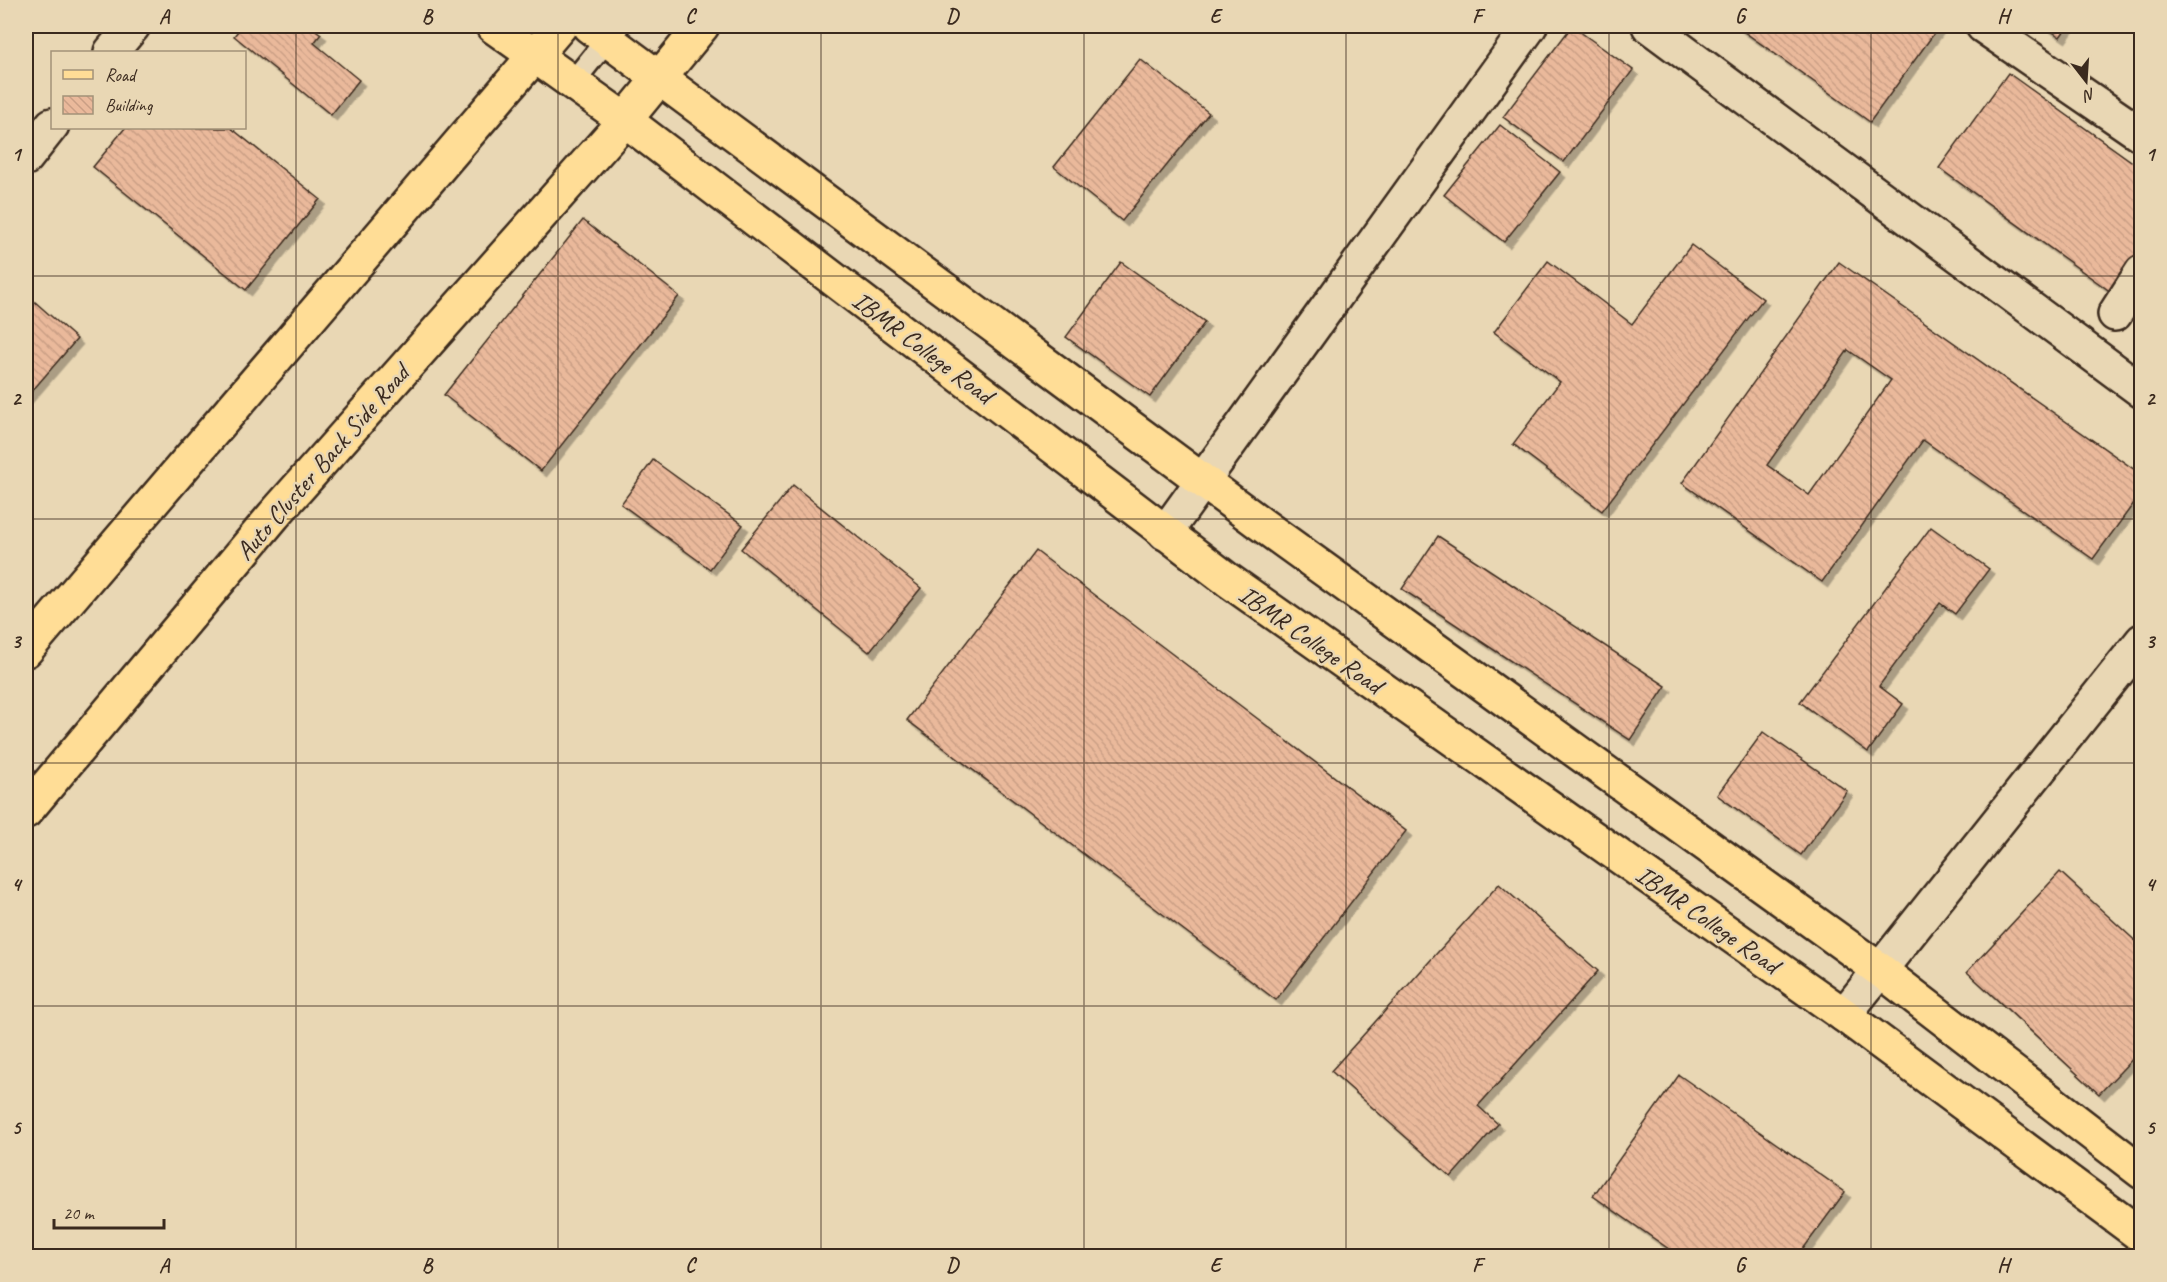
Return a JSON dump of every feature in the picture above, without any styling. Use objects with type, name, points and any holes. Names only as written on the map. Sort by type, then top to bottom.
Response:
[{"type":"main road","name":"IBMR College Road","points":[[493,26],[625,120],[1228,580],[1844,1015],[2142,1236]]},
{"type":"main road","points":[[26,650],[560,26]]},
{"type":"main road","name":"Auto Cluster Back Side Road","points":[[26,811],[274,515],[625,120],[702,26]]},
{"type":"main road","points":[[605,30],[660,77],[1203,480],[1880,970],[2142,1172]]},
{"type":"street","points":[[112,51],[133,26]]},
{"type":"street","points":[[1165,533],[1530,26]]},
{"type":"street","points":[[1649,26],[2142,391]]},
{"type":"street","points":[[1983,26],[2142,135]]},
{"type":"street","points":[[26,158],[51,125]]},
{"type":"street","points":[[2115,314],[2142,272]]},
{"type":"street","points":[[1844,1015],[2142,641]]},
{"type":"lane","points":[[573,82],[605,30]]},
{"type":"building","points":[[242,26],[310,26],[321,34],[314,43],[359,80],[331,115],[234,36]]},
{"type":"building","points":[[1572,26],[1633,70],[1564,162],[1503,117]]},
{"type":"building","points":[[1736,26],[1934,26],[1938,28],[1870,122]]},
{"type":"building","points":[[2044,26],[2068,26],[2060,37]]},
{"type":"building","points":[[1140,59],[1209,113],[1122,221],[1054,167]]},
{"type":"building","points":[[2008,73],[2142,169],[2142,250],[2111,292],[1939,168]]},
{"type":"building","points":[[1500,125],[1560,172],[1504,242],[1444,195]]},
{"type":"building","points":[[124,129],[232,129],[320,199],[246,290],[93,167]]},
{"type":"building","points":[[583,220],[679,296],[541,471],[444,395]]},
{"type":"building","points":[[1691,245],[1763,299],[1602,511],[1513,444],[1560,382],[1494,332],[1548,261],[1632,324]]},
{"type":"building","points":[[1121,262],[1205,322],[1150,397],[1066,337]]},
{"type":"building","points":[[1839,262],[2142,475],[2142,492],[2093,559],[1923,440],[1822,582],[1682,483]],"holes":[[[1848,350],[1891,380],[1809,495],[1767,465]]]},
{"type":"building","points":[[26,294],[77,339],[26,398]]},
{"type":"building","points":[[653,460],[743,525],[710,569],[621,504]]},
{"type":"building","points":[[793,485],[921,588],[869,652],[741,549]]},
{"type":"building","points":[[1931,527],[1989,569],[1955,614],[1940,603],[1879,686],[1903,704],[1868,752],[1800,702]]},
{"type":"building","points":[[1438,536],[1666,686],[1630,740],[1402,589]]},
{"type":"building","points":[[1036,551],[1406,831],[1276,1000],[907,720]]},
{"type":"building","points":[[1763,732],[1847,791],[1801,855],[1717,795]]},
{"type":"building","points":[[2060,872],[2142,947],[2142,1049],[2099,1094],[1967,972]]},
{"type":"building","points":[[1499,884],[1598,971],[1478,1106],[1498,1124],[1451,1177],[1331,1071]]},
{"type":"building","points":[[1679,1075],[1845,1192],[1798,1256],[1679,1256],[1593,1196]]}]
